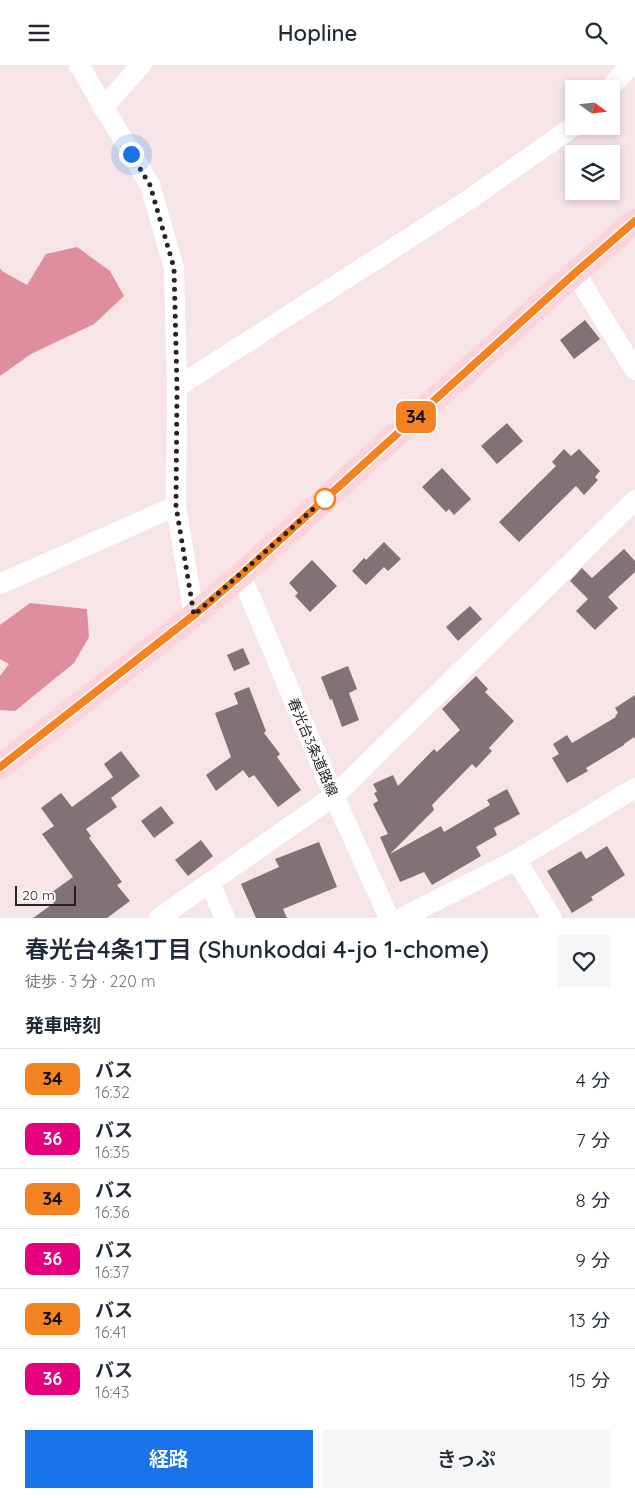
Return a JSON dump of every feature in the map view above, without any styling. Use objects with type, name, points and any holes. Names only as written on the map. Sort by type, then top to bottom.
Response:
[{"type":"main road","points":[[0,767],[194,615],[241,575],[635,221]]},
{"type":"street","points":[[79,65],[150,185],[174,268],[177,387],[176,506],[194,615]]},
{"type":"street","points":[[103,108],[141,65]]},
{"type":"street","points":[[617,80],[631,65]]},
{"type":"street","points":[[177,387],[467,201],[565,132]]},
{"type":"street","points":[[575,273],[635,370]]},
{"type":"street","points":[[159,918],[334,796],[635,501]]},
{"type":"street","points":[[0,584],[176,506]]},
{"type":"street","name":"春光台3条道路線","points":[[241,575],[334,796],[389,918]]},
{"type":"street","points":[[402,918],[516,859],[635,789]]},
{"type":"street","points":[[516,859],[552,918]]},
{"type":"street","points":[[210,883],[225,918]]},
{"type":"shaded area","points":[[77,247],[110,271],[124,296],[94,324],[31,354],[0,376],[0,268],[27,285],[46,254]]},
{"type":"shaded area","points":[[30,603],[87,609],[89,637],[74,663],[15,711],[0,710],[0,676],[9,664],[0,659],[0,625]]},
{"type":"building","points":[[585,320],[600,339],[574,359],[560,340]]},
{"type":"building","points":[[507,423],[523,441],[497,464],[481,446]]},
{"type":"building","points":[[564,449],[571,456],[579,449],[600,471],[595,477],[598,480],[584,495],[576,486],[519,542],[499,522],[556,466],[552,462]]},
{"type":"building","points":[[442,468],[471,499],[454,515],[449,509],[446,512],[422,487]]},
{"type":"building","points":[[384,542],[401,559],[388,571],[384,567],[366,585],[352,571],[364,558],[366,560]]},
{"type":"building","points":[[624,549],[635,561],[635,572],[608,597],[618,608],[595,630],[576,611],[588,599],[570,581],[582,568],[592,578]]},
{"type":"building","points":[[312,560],[337,586],[310,612],[295,596],[298,593],[289,583]]},
{"type":"building","points":[[470,606],[482,619],[458,641],[446,627]]},
{"type":"building","points":[[243,648],[250,664],[234,671],[227,655]]},
{"type":"building","points":[[348,666],[357,689],[349,693],[359,720],[342,727],[332,699],[330,700],[321,677]]},
{"type":"building","points":[[476,676],[488,689],[485,692],[514,721],[489,748],[492,751],[476,768],[472,764],[432,805],[434,810],[390,854],[441,826],[444,832],[490,805],[487,800],[507,789],[520,814],[494,828],[497,835],[476,847],[481,856],[432,885],[424,872],[400,882],[380,837],[388,834],[373,804],[378,801],[374,793],[377,792],[373,784],[393,775],[398,786],[434,749],[437,752],[460,730],[442,709]]},
{"type":"building","points":[[249,687],[266,731],[264,733],[280,754],[277,757],[301,790],[278,807],[254,775],[249,778],[243,770],[216,791],[206,775],[231,757],[215,713],[238,704],[234,693]]},
{"type":"building","points":[[635,695],[635,739],[634,737],[586,768],[588,771],[567,783],[552,758],[559,754],[553,744],[567,735],[572,743],[616,717],[618,713],[615,708]]},
{"type":"building","points":[[121,751],[140,776],[111,798],[117,807],[86,829],[91,836],[89,838],[122,882],[117,885],[130,901],[107,918],[33,918],[54,903],[48,895],[73,877],[42,834],[54,826],[41,808],[61,793],[72,807],[113,777],[104,764]]},
{"type":"building","points":[[161,806],[174,823],[154,838],[141,821]]},
{"type":"building","points":[[201,840],[213,856],[188,876],[175,860]]},
{"type":"building","points":[[319,842],[337,887],[283,909],[287,918],[256,918],[241,884],[279,867],[275,859]]},
{"type":"building","points":[[607,846],[625,875],[591,897],[593,900],[572,913],[547,871],[581,851],[586,859]]},
{"type":"bus line","name":"34","points":[[0,767],[194,615],[241,575],[635,221]]},
{"type":"route","points":[[131,154],[150,185],[174,268],[177,387],[176,506],[194,615],[328,496],[325,499]]}]
